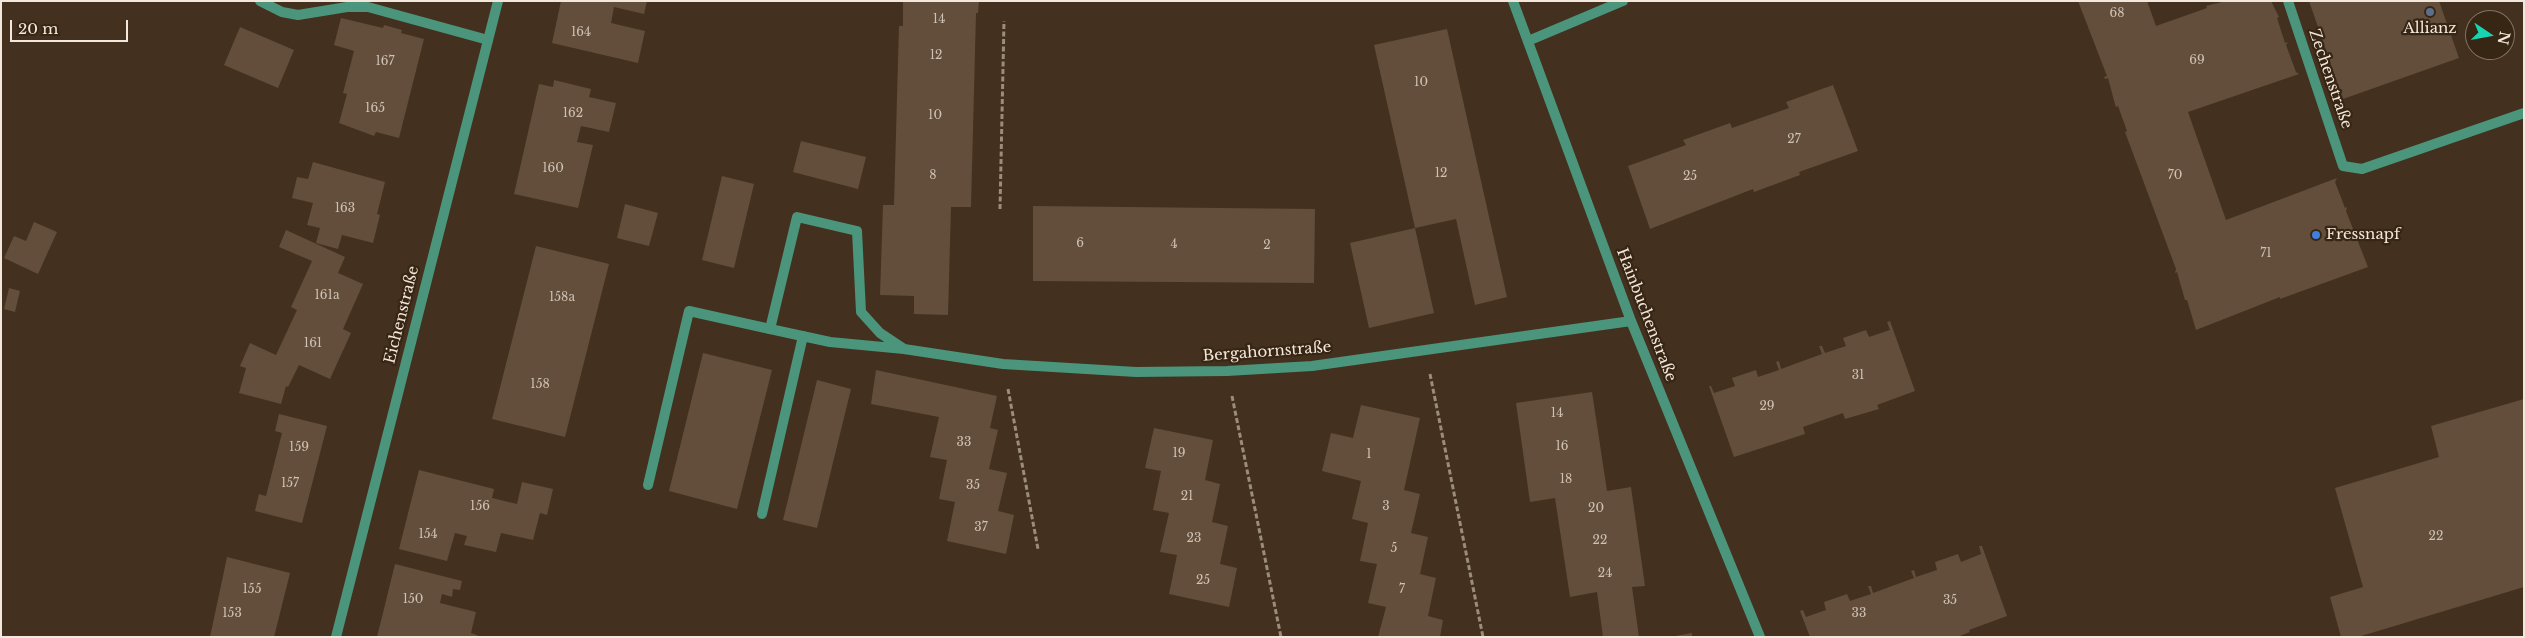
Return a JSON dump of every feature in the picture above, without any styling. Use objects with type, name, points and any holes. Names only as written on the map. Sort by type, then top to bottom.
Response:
[{"type":"street","points":[[260,1],[282,12],[298,16],[347,7],[368,7],[488,40]]},
{"type":"street","name":"Eichenstraße","points":[[336,637],[498,1]]},
{"type":"street","name":"Hainbuchenstraße","points":[[1513,1],[1631,321],[1760,637]]},
{"type":"street","points":[[1528,41],[1623,1]]},
{"type":"street","name":"Zechenstraße","points":[[2288,1],[2344,166],[2362,169],[2524,114]]},
{"type":"street","name":"Bergahornstraße","points":[[904,350],[880,333],[861,312],[857,231],[797,217],[770,329],[830,342],[1003,364],[1136,372],[1227,371],[1312,366],[1631,321]]},
{"type":"street","points":[[648,485],[689,311],[770,329]]},
{"type":"street","points":[[762,514],[804,336]]},
{"type":"path","points":[[1000,209],[1004,21]]},
{"type":"path","points":[[1425,351],[1483,637]]},
{"type":"path","points":[[1003,364],[1038,549]]},
{"type":"path","points":[[1227,371],[1281,637]]},
{"type":"building","points":[[561,1],[647,1],[644,14],[614,7],[611,23],[645,31],[638,63],[552,43]]},
{"type":"building","points":[[903,1],[979,1],[978,13],[976,13],[971,207],[951,207],[948,315],[914,314],[914,296],[880,295],[883,205],[894,205],[899,26],[903,26]]},
{"type":"building","points":[[2078,1],[2147,1],[2156,26],[2207,8],[2206,6],[2226,1],[2271,1],[2279,17],[2277,18],[2285,43],[2288,42],[2286,45],[2296,72],[2299,74],[2188,112],[2226,220],[2337,178],[2335,182],[2345,208],[2347,207],[2346,211],[2368,267],[2280,299],[2280,297],[2196,330],[2177,272],[2175,273],[2176,269],[2125,132],[2127,131],[2118,106],[2116,107],[2108,78],[2105,79],[2104,77],[2107,76]]},
{"type":"building","points":[[2309,1],[2439,1],[2459,58],[2343,99]]},
{"type":"building","points":[[341,18],[383,28],[384,25],[402,30],[401,33],[424,39],[399,138],[376,132],[374,136],[339,123],[347,94],[343,93],[354,51],[334,45]]},
{"type":"building","points":[[240,27],[294,50],[278,88],[224,65]]},
{"type":"building","points":[[1447,29],[1507,297],[1475,305],[1456,219],[1415,228],[1374,45]]},
{"type":"building","points":[[554,80],[591,89],[589,97],[616,103],[609,132],[581,126],[577,142],[593,145],[578,208],[514,194],[539,84],[553,87]]},
{"type":"building","points":[[1833,85],[1858,151],[1799,172],[1800,175],[1754,192],[1753,189],[1650,229],[1628,166],[1686,145],[1683,140],[1730,123],[1732,128],[1789,108],[1786,102]]},
{"type":"building","points":[[801,141],[866,157],[858,189],[793,172]]},
{"type":"building","points":[[313,162],[385,182],[377,214],[380,215],[373,243],[342,235],[338,249],[316,243],[320,228],[307,225],[313,203],[292,198],[297,177],[308,179]]},
{"type":"building","points":[[722,176],[754,184],[734,268],[702,260]]},
{"type":"building","points":[[625,204],[658,213],[649,246],[617,238]]},
{"type":"building","points":[[1033,206],[1315,209],[1314,283],[1033,281]]},
{"type":"building","points":[[34,222],[57,232],[38,274],[4,258],[14,236],[26,241]]},
{"type":"building","points":[[1415,228],[1434,313],[1369,328],[1350,243]]},
{"type":"building","points":[[286,230],[345,257],[338,273],[363,284],[343,329],[351,333],[330,379],[299,365],[288,387],[286,386],[281,404],[239,393],[246,368],[240,366],[250,343],[276,355],[297,310],[291,307],[312,261],[279,247]]},
{"type":"building","points":[[536,246],[609,264],[565,437],[492,419]]},
{"type":"building","points":[[9,288],[20,291],[15,312],[4,309]]},
{"type":"building","points":[[1890,321],[1915,391],[1877,405],[1879,409],[1845,419],[1843,413],[1803,427],[1805,434],[1734,457],[1709,386],[1711,386],[1714,393],[1735,386],[1732,378],[1756,370],[1758,377],[1779,370],[1776,362],[1779,361],[1781,369],[1822,354],[1819,346],[1822,346],[1825,353],[1846,346],[1843,338],[1866,330],[1869,337],[1890,330],[1887,322]]},
{"type":"building","points":[[703,353],[772,370],[737,509],[669,491]]},
{"type":"building","points":[[876,370],[997,396],[990,428],[998,430],[989,469],[1007,473],[998,511],[1014,515],[1006,554],[947,541],[955,502],[939,499],[947,460],[930,457],[939,417],[871,404]]},
{"type":"building","points":[[817,380],[851,389],[817,528],[783,520]]},
{"type":"building","points":[[1592,392],[1607,491],[1631,487],[1645,586],[1632,587],[1639,637],[1603,637],[1597,592],[1570,597],[1555,498],[1530,502],[1516,403]]},
{"type":"building","points":[[2524,399],[2524,587],[2358,637],[2341,637],[2330,597],[2363,587],[2335,488],[2439,457],[2431,426]]},
{"type":"building","points":[[1361,405],[1420,418],[1404,490],[1420,494],[1411,533],[1428,537],[1420,574],[1436,578],[1428,616],[1443,620],[1440,637],[1378,637],[1386,607],[1368,603],[1377,564],[1360,561],[1368,523],[1352,519],[1361,481],[1322,471],[1331,433],[1353,438]]},
{"type":"building","points":[[279,414],[327,426],[302,523],[255,511],[259,494],[266,496],[282,433],[275,431]]},
{"type":"building","points":[[1154,428],[1213,440],[1205,480],[1220,484],[1212,522],[1228,526],[1220,564],[1237,568],[1229,607],[1169,594],[1177,555],[1160,552],[1169,513],[1153,510],[1161,471],[1145,468]]},
{"type":"building","points":[[419,470],[494,489],[492,498],[517,504],[522,482],[553,489],[547,515],[540,513],[533,540],[501,533],[496,552],[464,545],[467,536],[455,533],[447,561],[399,549]]},
{"type":"building","points":[[1979,546],[1982,546],[2007,616],[1969,630],[1970,632],[1957,637],[1810,637],[1800,611],[1803,610],[1806,617],[1826,610],[1824,602],[1847,594],[1850,601],[1871,594],[1868,586],[1871,586],[1873,593],[1914,578],[1911,571],[1914,570],[1916,577],[1937,570],[1935,562],[1958,554],[1961,562],[1981,554]]},
{"type":"building","points":[[227,557],[290,573],[274,637],[210,637]]},
{"type":"building","points":[[395,564],[462,581],[460,590],[453,589],[452,597],[442,594],[440,603],[476,612],[471,633],[482,637],[377,637]]},
{"type":"building","points":[[1692,633],[1692,637],[1675,637],[1675,636]]},
{"type":"place","name":"Allianz","points":[[2430,12]]},
{"type":"place","name":"Fressnapf","points":[[2316,235]]}]
